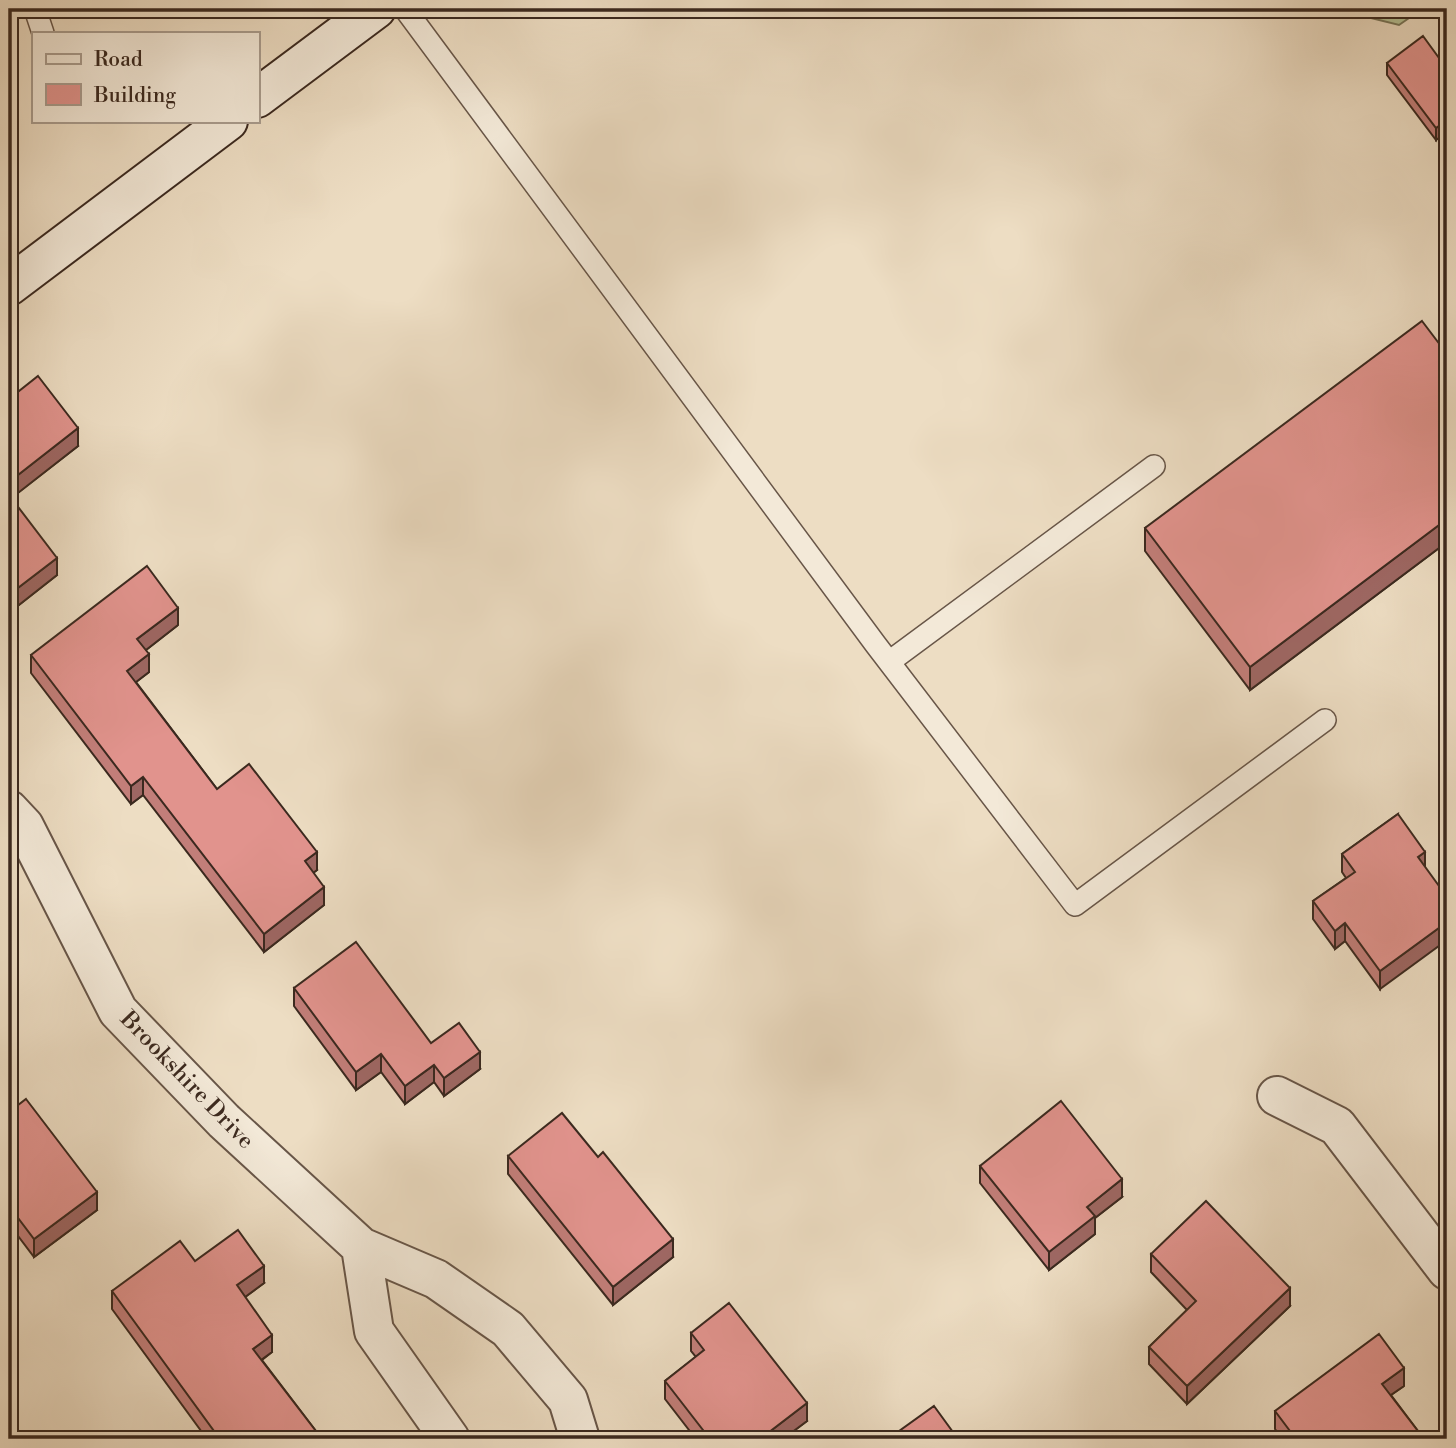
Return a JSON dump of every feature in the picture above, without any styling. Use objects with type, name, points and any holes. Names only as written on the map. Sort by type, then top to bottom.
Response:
[{"type":"street","points":[[259,97],[376,9]]},
{"type":"street","points":[[9,286],[227,122]]},
{"type":"street","name":"Brookshire Drive","points":[[9,810],[24,826],[118,1011],[224,1121],[361,1247],[436,1279],[508,1329],[568,1400],[580,1439]]},
{"type":"street","points":[[1278,1096],[1337,1126],[1447,1270]]},
{"type":"street","points":[[361,1247],[374,1331],[450,1439]]},
{"type":"lane","points":[[35,9],[43,32]]},
{"type":"lane","points":[[405,9],[889,662],[1075,905],[1325,720]]},
{"type":"lane","points":[[889,662],[1154,466]]},
{"type":"green space","points":[[1341,9],[1422,9],[1399,25]]},
{"type":"building","points":[[1423,36],[1447,69],[1447,120],[1436,128],[1387,63]]},
{"type":"building","points":[[1422,321],[1447,354],[1447,519],[1250,667],[1145,528]]},
{"type":"building","points":[[38,376],[78,428],[9,482],[9,399]]},
{"type":"building","points":[[9,495],[57,558],[10,594],[9,592]]},
{"type":"building","points":[[147,566],[178,608],[137,639],[149,654],[127,671],[217,789],[249,764],[317,852],[305,861],[324,887],[264,934],[143,777],[131,786],[31,655]]},
{"type":"building","points":[[1398,814],[1425,852],[1418,857],[1447,897],[1447,922],[1380,971],[1345,923],[1335,931],[1313,901],[1355,872],[1342,854]]},
{"type":"building","points":[[356,942],[431,1043],[459,1023],[480,1052],[444,1078],[434,1065],[405,1086],[381,1054],[356,1072],[294,988]]},
{"type":"building","points":[[26,1099],[97,1192],[34,1239],[9,1206],[9,1112]]},
{"type":"building","points":[[1061,1101],[1122,1179],[1087,1207],[1095,1216],[1049,1252],[980,1166]]},
{"type":"building","points":[[562,1113],[598,1157],[603,1152],[673,1239],[613,1287],[508,1156]]},
{"type":"building","points":[[1206,1201],[1290,1288],[1187,1386],[1149,1347],[1196,1301],[1151,1254]]},
{"type":"building","points":[[238,1230],[264,1266],[237,1285],[272,1335],[253,1349],[322,1439],[217,1439],[219,1438],[112,1291],[180,1241],[195,1261]]},
{"type":"building","points":[[729,1303],[807,1403],[760,1439],[710,1439],[665,1381],[704,1350],[691,1333]]},
{"type":"building","points":[[1379,1334],[1404,1368],[1382,1384],[1424,1439],[1296,1439],[1275,1411]]},
{"type":"building","points":[[934,1406],[958,1439],[888,1439]]}]
